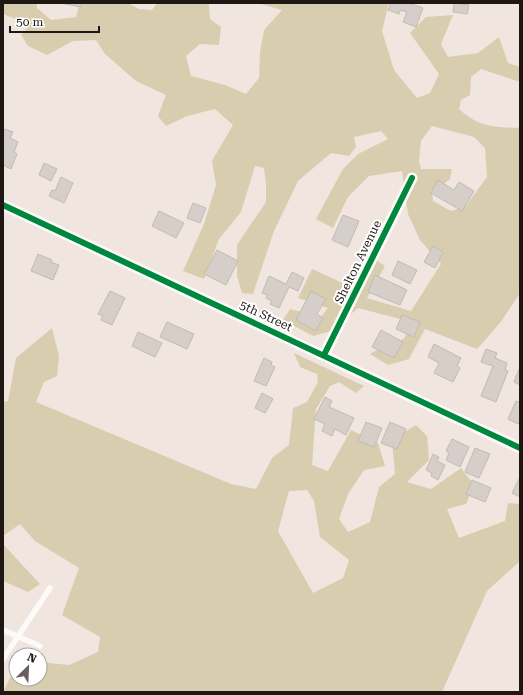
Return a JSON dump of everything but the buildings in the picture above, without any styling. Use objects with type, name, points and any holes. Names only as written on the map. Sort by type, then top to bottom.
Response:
[{"type":"street","name":"Shelton Avenue","points":[[324,355],[412,178]]},
{"type":"street","name":"5th Street","points":[[3,205],[520,448]]},
{"type":"lane","points":[[3,659],[50,588]]},
{"type":"lane","points":[[3,630],[18,638],[40,646]]},
{"type":"shaded area","points":[[3,3],[37,3],[37,8],[51,20],[76,17],[80,3],[128,3],[139,9],[152,10],[157,3],[209,3],[210,19],[221,27],[219,45],[200,44],[186,56],[191,76],[225,85],[246,94],[259,78],[260,52],[264,30],[282,10],[257,3],[389,3],[382,31],[394,70],[417,98],[430,93],[439,74],[410,33],[426,17],[453,15],[441,44],[448,57],[478,53],[499,37],[508,63],[520,67],[520,82],[481,69],[471,77],[470,95],[461,100],[459,109],[480,123],[487,125],[518,128],[520,126],[520,293],[500,323],[477,349],[425,329],[409,359],[388,365],[370,354],[388,344],[404,339],[412,322],[358,308],[331,331],[313,336],[283,320],[290,309],[321,317],[328,308],[298,298],[312,269],[347,285],[359,281],[376,260],[385,266],[367,298],[411,311],[441,264],[420,240],[408,214],[402,171],[369,176],[348,197],[333,228],[316,219],[343,169],[358,154],[388,139],[381,131],[354,137],[356,147],[349,156],[331,153],[298,181],[274,231],[253,294],[242,293],[237,276],[237,245],[266,202],[264,168],[255,166],[241,212],[219,239],[204,279],[183,271],[204,224],[216,185],[212,161],[233,125],[215,109],[187,116],[166,126],[158,116],[166,95],[136,81],[105,54],[96,40],[73,41],[47,55],[28,46],[21,35],[30,25],[3,14]],"holes":[[[432,126],[474,137],[485,148],[487,177],[465,207],[451,211],[433,201],[432,192],[450,179],[452,169],[421,169],[419,161],[421,141]]]},
{"type":"shaded area","points":[[52,328],[59,356],[57,376],[44,382],[36,402],[231,484],[256,489],[272,458],[289,445],[293,408],[307,402],[318,382],[317,374],[300,367],[294,353],[364,386],[356,393],[339,382],[330,386],[316,409],[312,465],[328,471],[351,430],[378,443],[385,466],[364,470],[348,494],[339,519],[348,532],[370,522],[379,487],[395,474],[392,440],[416,425],[427,436],[429,460],[407,482],[431,489],[461,468],[474,485],[466,504],[447,509],[459,538],[505,521],[508,503],[520,504],[520,561],[487,591],[442,692],[3,692],[8,682],[8,687],[48,687],[48,663],[69,665],[98,652],[100,637],[62,615],[79,568],[35,541],[20,524],[3,536],[3,402],[8,401],[16,358]],"holes":[[[307,490],[314,501],[320,537],[349,560],[343,578],[313,593],[278,531],[289,491]]]},
{"type":"shaded area","points":[[3,544],[40,584],[28,592],[3,581]]},
{"type":"cycle path","points":[[324,355],[412,178]]},
{"type":"cycle path","points":[[3,205],[520,448]]}]
